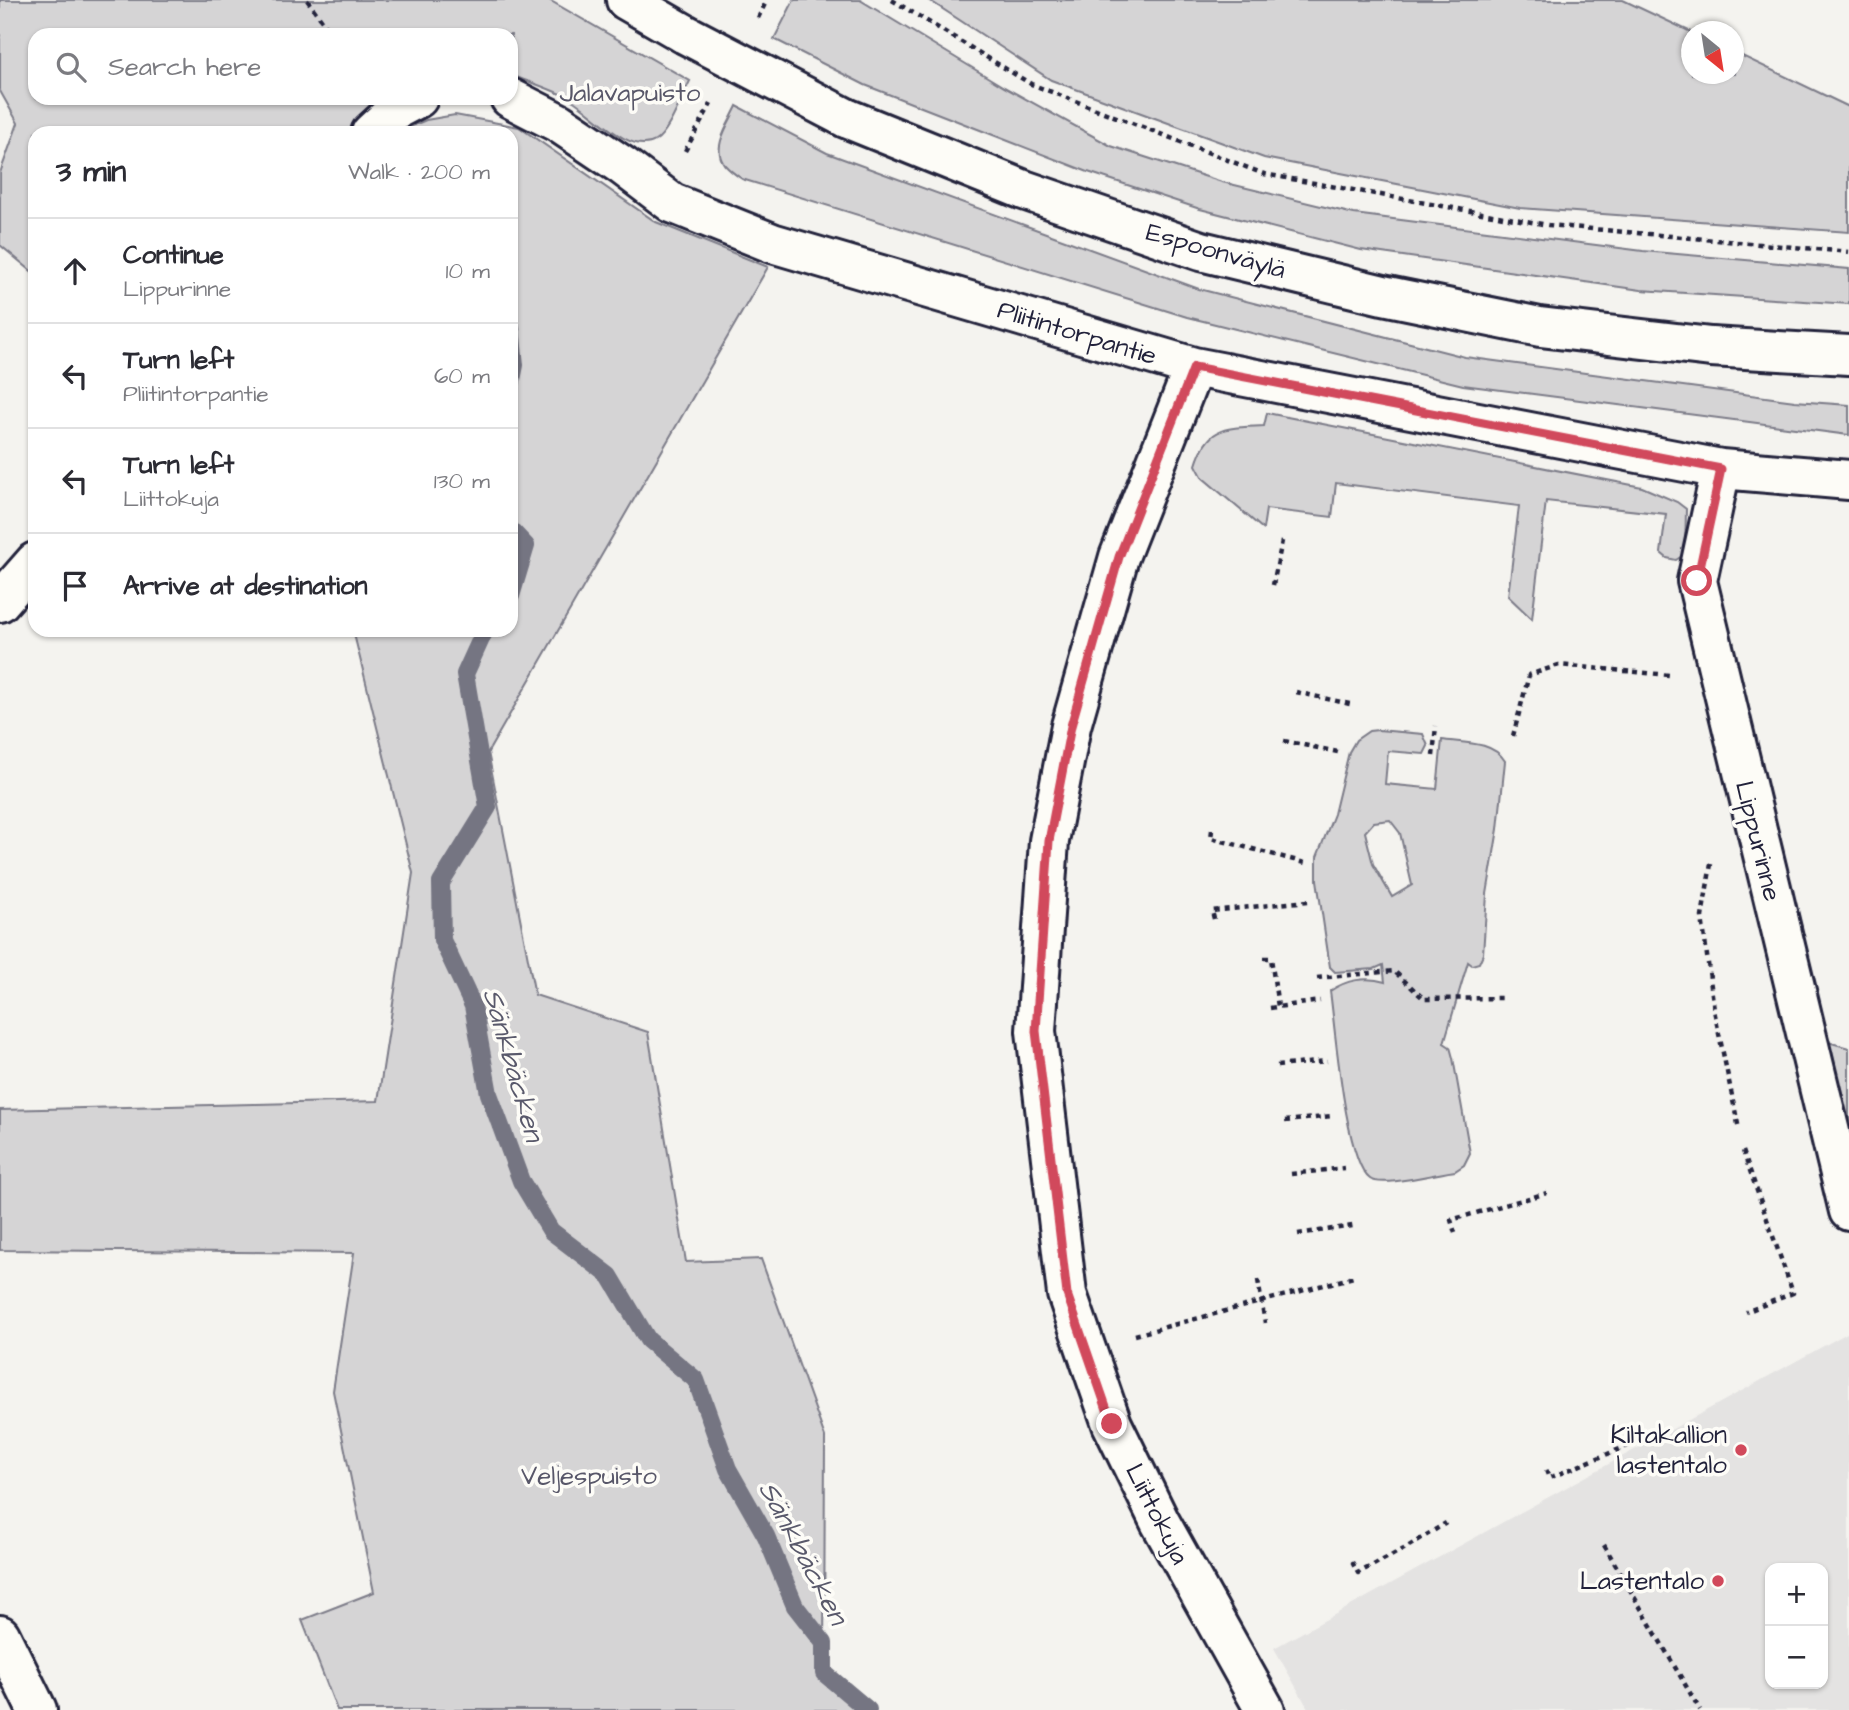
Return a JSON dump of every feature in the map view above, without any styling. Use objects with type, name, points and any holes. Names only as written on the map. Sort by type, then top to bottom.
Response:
[{"type":"street","name":"Espoonväylä","points":[[626,0],[846,118],[1024,190],[1201,251],[1382,295],[1540,327],[1711,347],[1849,355]]},
{"type":"street","name":"Pliitintorpantie","points":[[518,102],[559,123],[672,203],[772,243],[1194,367],[1721,469],[1849,480]]},
{"type":"street","points":[[379,126],[405,105]]},
{"type":"street","name":"Liittokuja","points":[[1194,367],[1119,557],[1071,726],[1049,841],[1036,1031],[1067,1294],[1112,1424],[1160,1522],[1265,1710]]},
{"type":"street","name":"Lippurinne","points":[[1721,469],[1697,581],[1849,1211]]},
{"type":"street","points":[[0,602],[28,570]]},
{"type":"street","points":[[0,1635],[37,1710]]},
{"type":"path","points":[[307,0],[328,28]]},
{"type":"path","points":[[891,0],[1031,84],[1264,174],[1548,225],[1849,252]]},
{"type":"path","points":[[683,155],[716,95]]},
{"type":"path","points":[[1273,585],[1282,541]]},
{"type":"path","points":[[1513,736],[1529,675],[1559,666],[1719,679]]},
{"type":"path","points":[[1296,692],[1350,704]]},
{"type":"path","points":[[1433,756],[1436,726]]},
{"type":"path","points":[[1284,741],[1338,752]]},
{"type":"path","points":[[1212,830],[1211,838],[1309,864]]},
{"type":"path","points":[[1713,853],[1702,917],[1714,1010],[1739,1129]]},
{"type":"path","points":[[1214,919],[1212,911],[1308,901]]},
{"type":"path","points":[[1264,958],[1271,958],[1278,1007]]},
{"type":"path","points":[[1317,978],[1394,971],[1424,999],[1504,998]]},
{"type":"path","points":[[1270,1008],[1320,1002]]},
{"type":"path","points":[[1278,1066],[1327,1061]]},
{"type":"path","points":[[1285,1121],[1333,1116]]},
{"type":"path","points":[[1744,1151],[1793,1293],[1746,1312]]},
{"type":"path","points":[[1291,1174],[1344,1168]]},
{"type":"path","points":[[1455,1233],[1451,1220],[1547,1193]]},
{"type":"path","points":[[1298,1234],[1353,1226]]},
{"type":"path","points":[[1127,1337],[1354,1277]]},
{"type":"path","points":[[1258,1280],[1265,1323]]},
{"type":"path","points":[[1546,1470],[1549,1478],[1637,1442]]},
{"type":"path","points":[[1352,1562],[1358,1573],[1446,1523]]},
{"type":"path","points":[[1604,1545],[1700,1710]]},
{"type":"shaded area","name":"Kiltakallion lastentalo","points":[[1849,1332],[1849,1710],[1309,1710],[1274,1648]]},
{"type":"green space","name":"Jalavapuisto","points":[[0,0],[549,0],[690,81],[675,114],[660,137],[645,144],[623,138],[565,96],[518,78],[518,28],[28,28],[28,105],[379,105],[357,126],[28,126],[28,268],[0,245],[0,173],[18,123],[0,91]]},
{"type":"green space","points":[[794,0],[860,0],[1004,87],[1111,146],[1222,182],[1354,214],[1643,251],[1849,269],[1849,304],[1641,290],[1361,250],[1200,209],[1088,172],[865,85],[774,39]]},
{"type":"green space","points":[[929,0],[1623,0],[1681,27],[1681,84],[1744,84],[1744,57],[1849,107],[1849,232],[1520,208],[1264,158],[1051,80]]},
{"type":"green space","points":[[737,106],[827,153],[1199,289],[1465,357],[1795,401],[1849,405],[1849,435],[1463,385],[1187,317],[742,179],[724,164],[720,150],[723,135]]},
{"type":"green space","name":"Veljespuisto","points":[[455,115],[514,126],[412,126],[426,120]]},
{"type":"green space","name":"Veljespuisto","points":[[518,127],[656,222],[768,267],[488,752],[535,995],[648,1032],[686,1262],[761,1259],[825,1437],[824,1673],[868,1710],[337,1710],[302,1620],[374,1592],[333,1391],[354,1253],[0,1250],[0,1110],[378,1101],[413,873],[355,637],[518,637]]},
{"type":"green space","points":[[1267,413],[1642,487],[1677,502],[1686,509],[1685,554],[1676,560],[1661,553],[1666,514],[1546,501],[1532,619],[1508,596],[1519,506],[1336,483],[1332,517],[1266,509],[1263,529],[1203,478],[1196,465],[1206,442],[1213,436],[1220,431],[1239,427],[1264,426]]},
{"type":"green space","points":[[1369,731],[1423,734],[1428,746],[1424,754],[1388,751],[1385,784],[1437,789],[1442,740],[1485,746],[1500,754],[1505,761],[1498,829],[1487,894],[1483,954],[1479,963],[1472,965],[1468,962],[1444,1043],[1450,1047],[1453,1058],[1470,1153],[1464,1165],[1455,1171],[1386,1182],[1370,1179],[1361,1167],[1354,1147],[1342,1091],[1330,991],[1356,980],[1385,982],[1383,965],[1374,969],[1335,972],[1330,967],[1317,880],[1317,857],[1334,814],[1349,752],[1356,740]],"holes":[[[1390,820],[1400,833],[1412,885],[1392,897],[1373,864],[1365,832],[1374,822]]]},
{"type":"green space","points":[[1821,1040],[1849,1048],[1849,1139]]},
{"type":"waterway","name":"Sänkbäcken","points":[[518,537],[526,546],[518,573]]},
{"type":"waterway","name":"Sänkbäcken","points":[[482,637],[465,674],[488,807],[441,883],[442,940],[473,1006],[489,1094],[521,1181],[551,1231],[610,1276],[648,1340],[696,1380],[728,1469],[766,1536],[795,1606],[824,1643],[824,1673],[868,1710]]},
{"type":"place","name":"Kiltakallion lastentalo","points":[[1741,1450]]},
{"type":"place","name":"Lastentalo","points":[[1718,1581]]},
{"type":"route","points":[[1112,1424],[1067,1294],[1036,1031],[1049,841],[1071,726],[1119,557],[1194,367],[1721,469],[1697,581]]}]
